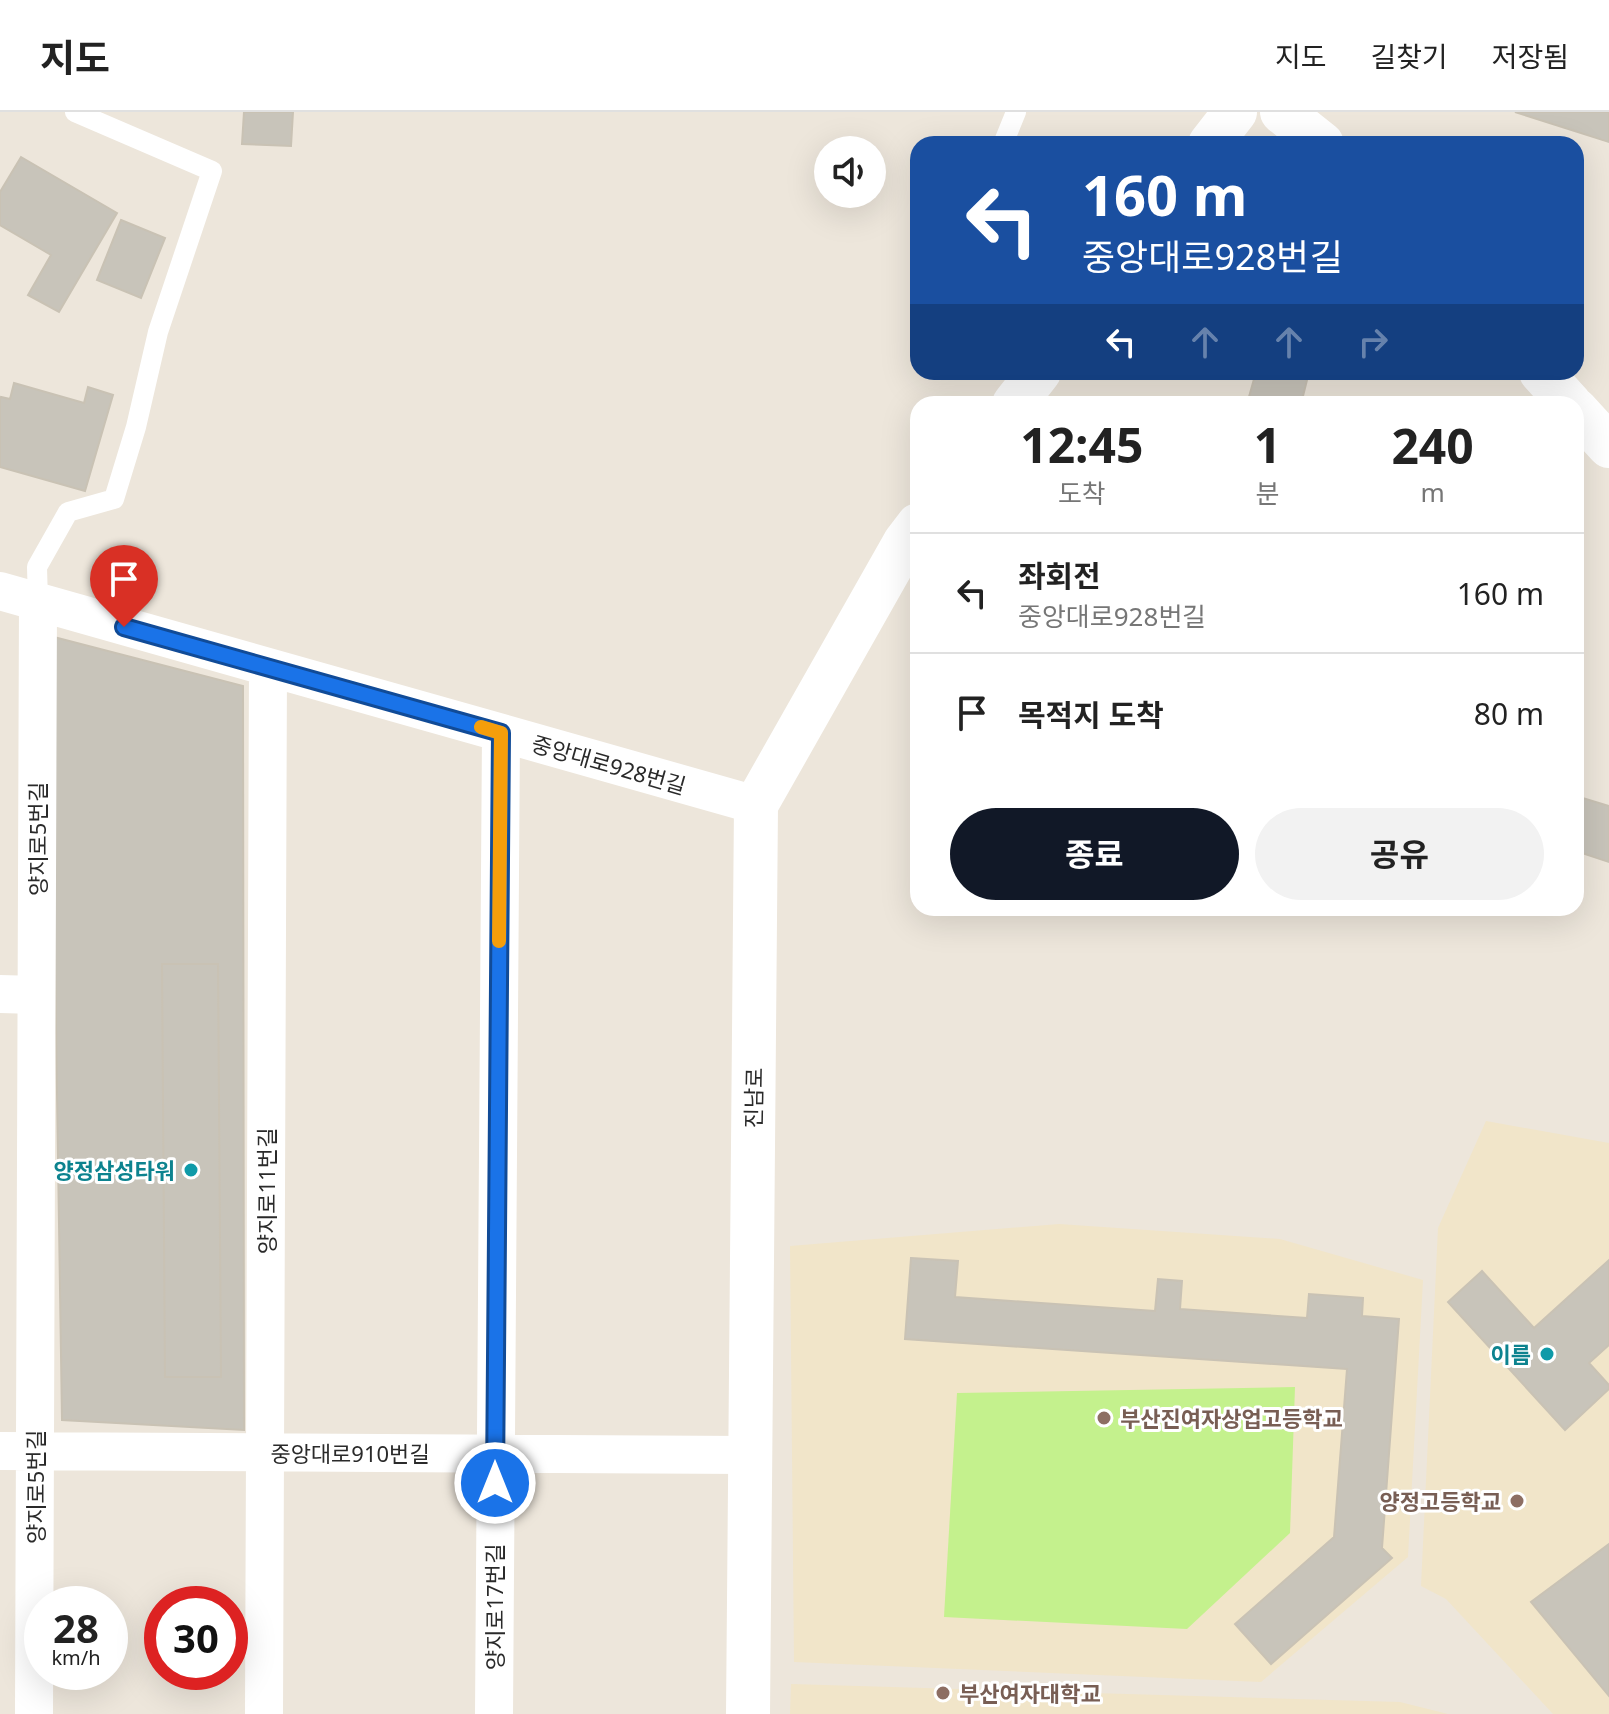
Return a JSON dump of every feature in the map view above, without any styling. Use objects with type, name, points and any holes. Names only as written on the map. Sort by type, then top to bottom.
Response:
[{"type":"street","points":[[1216,136],[1235,112]]},
{"type":"street","points":[[1282,112],[1312,136]]},
{"type":"street","points":[[1548,380],[1563,396]]},
{"type":"street","points":[[1584,419],[1609,446]]},
{"type":"street","name":"진남로","points":[[748,1714],[756,805],[910,535]]},
{"type":"street","name":"중앙대로928번길","points":[[0,591],[756,805]]},
{"type":"street","name":"양지로5번길","points":[[34,1714],[18,1451],[18,994],[38,602]]},
{"type":"street","name":"양지로11번길","points":[[264,1714],[268,667]]},
{"type":"street","name":"양지로17번길","points":[[494,1714],[501,733]]},
{"type":"street","name":"중앙대로910번길","points":[[18,1451],[749,1455]]},
{"type":"lane","name":"양지로5번길","points":[[38,602],[37,567],[68,512],[114,499],[136,427],[158,332],[212,171],[75,112]]},
{"type":"lane","points":[[1006,136],[1016,112]]},
{"type":"shaded area","name":"양정고등학교","points":[[1486,1121],[1609,1143],[1609,1714],[1553,1714],[1446,1599],[1421,1586],[1438,1228]]},
{"type":"shaded area","name":"부산진여자상업고등학교","points":[[1059,1224],[1280,1239],[1423,1280],[1408,1557],[1261,1682],[794,1662],[790,1246]]},
{"type":"shaded area","name":"부산여자대학교","points":[[791,1684],[1400,1702],[1448,1714],[790,1714]]},
{"type":"green space","points":[[1295,1387],[1290,1533],[1187,1629],[944,1617],[957,1393]]},
{"type":"building","points":[[244,112],[293,112],[291,146],[242,144]]},
{"type":"building","points":[[1515,112],[1609,112],[1609,142]]},
{"type":"building","points":[[21,157],[117,213],[59,312],[28,295],[51,255],[0,225],[0,192]]},
{"type":"building","points":[[121,220],[165,238],[141,298],[97,280]]},
{"type":"building","points":[[1254,380],[1307,380],[1303,396],[1249,396]]},
{"type":"building","points":[[14,383],[84,403],[88,387],[113,395],[85,491],[0,467],[0,400],[1,397],[10,399]]},
{"type":"building","points":[[50,636],[243,686],[244,1430],[62,1420]]},
{"type":"building","points":[[1584,798],[1609,806],[1609,862],[1584,854]]},
{"type":"building","name":"양정삼성타워","points":[[162,964],[218,964],[221,1377],[165,1377]]},
{"type":"building","points":[[911,1258],[958,1261],[955,1297],[1155,1311],[1158,1279],[1182,1281],[1180,1309],[1307,1318],[1309,1294],[1363,1298],[1362,1316],[1399,1319],[1382,1548],[1392,1558],[1271,1664],[1235,1624],[1334,1537],[1347,1369],[905,1339]]},
{"type":"building","name":"이름","points":[[1609,1260],[1609,1345],[1589,1363],[1609,1385],[1609,1389],[1565,1430],[1448,1302],[1482,1271],[1534,1328]]},
{"type":"building","name":"이름","points":[[1609,1260],[1609,1345],[1589,1363],[1609,1385],[1609,1389],[1565,1430],[1448,1302],[1482,1271],[1534,1328]]},
{"type":"building","points":[[1609,1544],[1609,1696],[1531,1602]]},
{"type":"slow traffic","points":[[481,727],[501,733],[499,941]]},
{"type":"place","name":"양정삼성타워","points":[[191,1170]]},
{"type":"place","name":"이름","points":[[1547,1354]]},
{"type":"place","name":"부산진여자상업고등학교","points":[[1104,1418]]},
{"type":"place","name":"양정고등학교","points":[[1517,1501]]},
{"type":"place","name":"부산여자대학교","points":[[943,1693]]},
{"type":"route","points":[[124,627],[501,733],[495,1483]]}]
